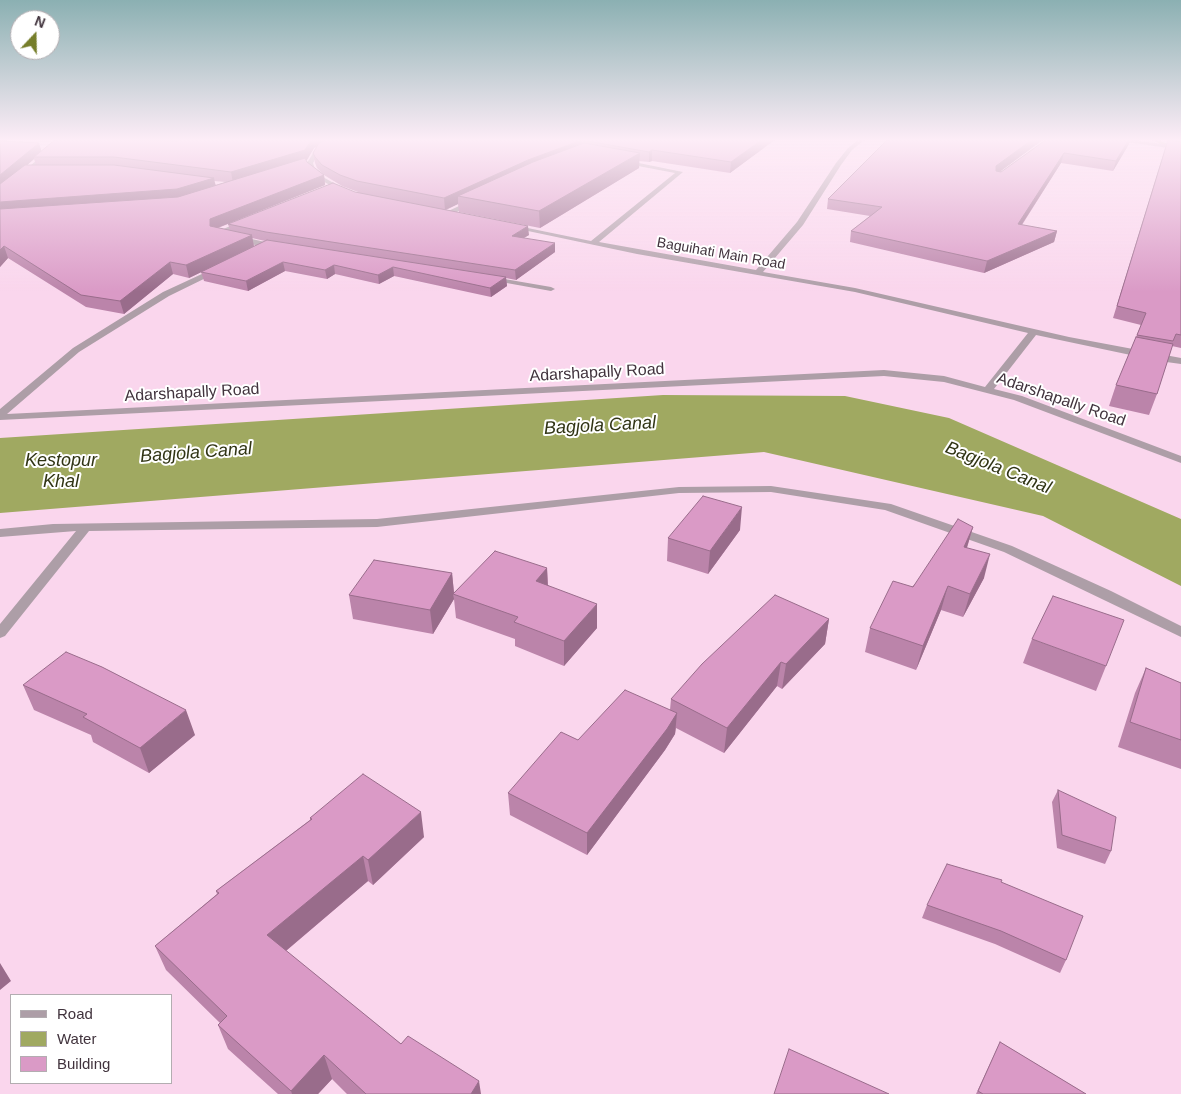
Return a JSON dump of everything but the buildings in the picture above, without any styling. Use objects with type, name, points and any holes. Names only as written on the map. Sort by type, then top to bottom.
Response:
[{"type":"street","points":[[343,190],[356,196]]},
{"type":"street","points":[[593,243],[658,190]]},
{"type":"street","points":[[758,273],[800,223],[821,190]]},
{"type":"street","points":[[448,214],[482,198]]},
{"type":"street","points":[[439,212],[466,217]]},
{"type":"street","points":[[251,253],[272,245],[216,234],[252,219]]},
{"type":"street","name":"Baguihati Main Road","points":[[505,225],[593,243],[855,290],[1034,332],[1181,361]]},
{"type":"street","points":[[0,416],[76,350],[166,294],[225,265]]},
{"type":"street","points":[[482,277],[551,289]]},
{"type":"street","points":[[988,390],[1034,332]]},
{"type":"street","name":"Adarshapally Road","points":[[0,416],[884,373],[944,379],[1018,398],[1181,460]]},
{"type":"street","points":[[0,533],[85,528],[377,523],[476,514],[679,490],[771,489],[887,507],[1008,549],[1106,594],[1181,632]]},
{"type":"street","points":[[0,633],[85,528]]},
{"type":"water","name":"Kestopur Khal","points":[[663,395],[845,396],[949,418],[1181,519],[1181,586],[1043,516],[764,452],[0,513],[0,438]]},
{"type":"water label","name":"Bagjola Canal","points":[[600,426]]},
{"type":"water label","name":"Bagjola Canal","points":[[196,453]]},
{"type":"water label","name":"Bagjola Canal","points":[[998,468]]}]
